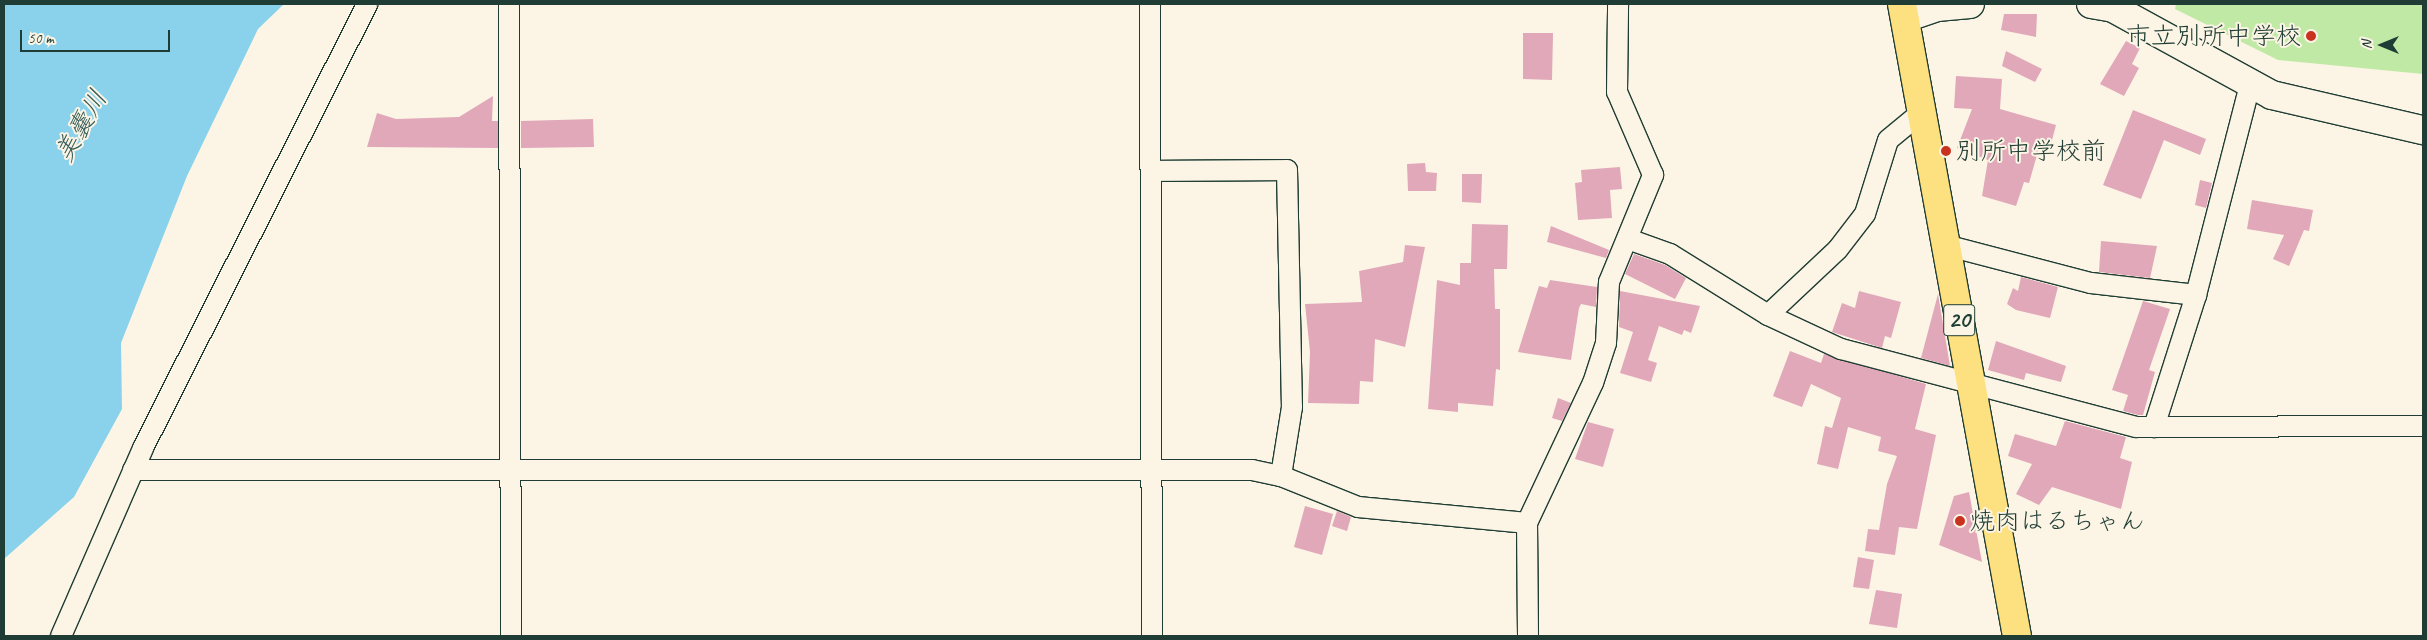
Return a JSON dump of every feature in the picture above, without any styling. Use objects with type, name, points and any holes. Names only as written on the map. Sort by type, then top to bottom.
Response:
[{"type":"main road","name":"20","points":[[1904,11],[2016,636]]},
{"type":"street","points":[[61,636],[133,470],[367,4]]},
{"type":"street","points":[[509,4],[512,468],[511,636]]},
{"type":"street","points":[[1150,4],[1152,636]]},
{"type":"street","points":[[1528,636],[1527,523],[1594,383],[1606,343],[1609,282],[1628,239],[1652,175],[1617,92],[1618,4]]},
{"type":"street","points":[[1904,11],[1970,4]]},
{"type":"street","points":[[2106,5],[2272,95],[2423,130]]},
{"type":"street","points":[[2154,427],[2196,295],[2250,84]]},
{"type":"street","points":[[1768,315],[1838,249],[1865,214],[1888,140],[1922,112]]},
{"type":"street","points":[[1151,172],[1287,170],[1292,407],[1281,476]]},
{"type":"street","points":[[1628,239],[1670,254],[1768,315],[1841,350],[1971,382],[2136,428],[2423,426]]},
{"type":"street","points":[[1945,245],[2091,283],[2196,295]]},
{"type":"street","points":[[133,470],[512,468],[1152,468],[1252,470],[1281,476],[1358,507],[1527,523]]},
{"type":"green space","name":"市立別所中学校","points":[[2176,4],[2423,4],[2423,74],[2278,60],[2175,9]]},
{"type":"water","name":"美嚢川","points":[[4,4],[284,4],[258,29],[187,176],[121,343],[122,409],[74,497],[4,559]]},
{"type":"building","points":[[2004,14],[2037,14],[2036,37],[2001,30]]},
{"type":"building","points":[[1523,33],[1553,33],[1552,80],[1523,79]]},
{"type":"building","points":[[2126,41],[2140,48],[2132,64],[2139,68],[2124,96],[2100,84]]},
{"type":"building","points":[[2006,51],[2042,69],[2035,82],[2002,66]]},
{"type":"building","points":[[1956,76],[2002,79],[2000,109],[2056,125],[2051,144],[2041,141],[2029,183],[2024,182],[2016,206],[1982,196],[1988,160],[1957,148],[1972,109],[1954,108]]},
{"type":"building","points":[[493,96],[492,121],[498,121],[498,148],[367,147],[377,113],[396,119],[459,117]]},
{"type":"building","points":[[2133,110],[2206,139],[2200,155],[2164,140],[2141,199],[2103,185]]},
{"type":"building","points":[[593,119],[594,147],[521,148],[521,121]]},
{"type":"building","points":[[1425,163],[1426,172],[1437,173],[1436,191],[1408,191],[1407,164]]},
{"type":"building","points":[[1620,167],[1622,189],[1610,190],[1612,218],[1578,220],[1575,183],[1582,182],[1581,170]]},
{"type":"building","points":[[1462,174],[1482,174],[1481,203],[1462,202]]},
{"type":"building","points":[[2200,180],[2212,183],[2206,208],[2195,205]]},
{"type":"building","points":[[2252,200],[2313,210],[2309,231],[2304,230],[2289,266],[2273,259],[2284,235],[2247,229]]},
{"type":"building","points":[[1472,224],[1508,225],[1507,269],[1494,269],[1495,309],[1500,309],[1500,370],[1496,369],[1493,406],[1458,403],[1458,412],[1428,409],[1437,280],[1460,285],[1460,263],[1471,263]]},
{"type":"building","points":[[1551,226],[1609,250],[1606,258],[1547,242]]},
{"type":"building","points":[[2101,241],[2157,246],[2150,278],[2099,272]]},
{"type":"building","points":[[1405,245],[1425,247],[1405,347],[1375,339],[1373,382],[1360,381],[1359,404],[1308,403],[1310,352],[1305,304],[1362,302],[1359,271],[1403,262]]},
{"type":"building","points":[[1634,254],[1665,265],[1686,278],[1675,299],[1625,274]]},
{"type":"building","points":[[2021,277],[2058,287],[2050,318],[2016,310],[2007,304],[2013,288],[2018,291]]},
{"type":"building","points":[[1550,280],[1597,287],[1596,307],[1581,304],[1579,308],[1571,360],[1518,352],[1539,286],[1547,288]]},
{"type":"building","points":[[1620,291],[1700,306],[1691,333],[1684,330],[1682,335],[1659,326],[1648,360],[1657,363],[1651,382],[1620,373],[1633,332],[1619,327]]},
{"type":"building","points":[[1859,291],[1901,302],[1891,338],[1885,336],[1882,348],[1832,332],[1842,303],[1855,308]]},
{"type":"building","points":[[1938,294],[1950,366],[1921,358]]},
{"type":"building","points":[[2143,301],[2170,309],[2149,370],[2155,372],[2143,415],[2138,415],[2123,411],[2128,395],[2112,390]]},
{"type":"building","points":[[1996,341],[2066,366],[2061,382],[2026,373],[2024,380],[1988,370]]},
{"type":"building","points":[[1790,351],[1821,363],[1824,354],[1926,384],[1915,429],[1936,435],[1917,529],[1899,527],[1895,555],[1865,551],[1868,529],[1879,530],[1887,484],[1897,456],[1878,451],[1881,437],[1848,427],[1838,469],[1817,464],[1825,426],[1832,428],[1841,398],[1811,384],[1802,407],[1773,396]]},
{"type":"building","points":[[1558,398],[1571,403],[1562,421],[1552,418]]},
{"type":"building","points":[[2065,421],[2126,437],[2120,458],[2132,462],[2121,509],[2052,487],[2039,505],[2016,494],[2032,464],[2008,456],[2015,434],[2056,446]]},
{"type":"building","points":[[1588,422],[1614,429],[1603,467],[1575,459]]},
{"type":"building","name":"焼肉はるちゃん","points":[[1969,492],[1982,562],[1939,545],[1954,496]]},
{"type":"building","points":[[1305,506],[1333,514],[1322,555],[1294,547]]},
{"type":"building","points":[[1337,511],[1351,517],[1347,531],[1332,526]]},
{"type":"building","points":[[1858,557],[1874,560],[1869,589],[1853,587]]},
{"type":"building","points":[[1876,590],[1902,594],[1897,628],[1869,624]]},
{"type":"place","name":"市立別所中学校","points":[[2311,36]]},
{"type":"place","name":"別所中学校前","points":[[1946,151]]},
{"type":"place","name":"焼肉はるちゃん","points":[[1960,521]]}]
